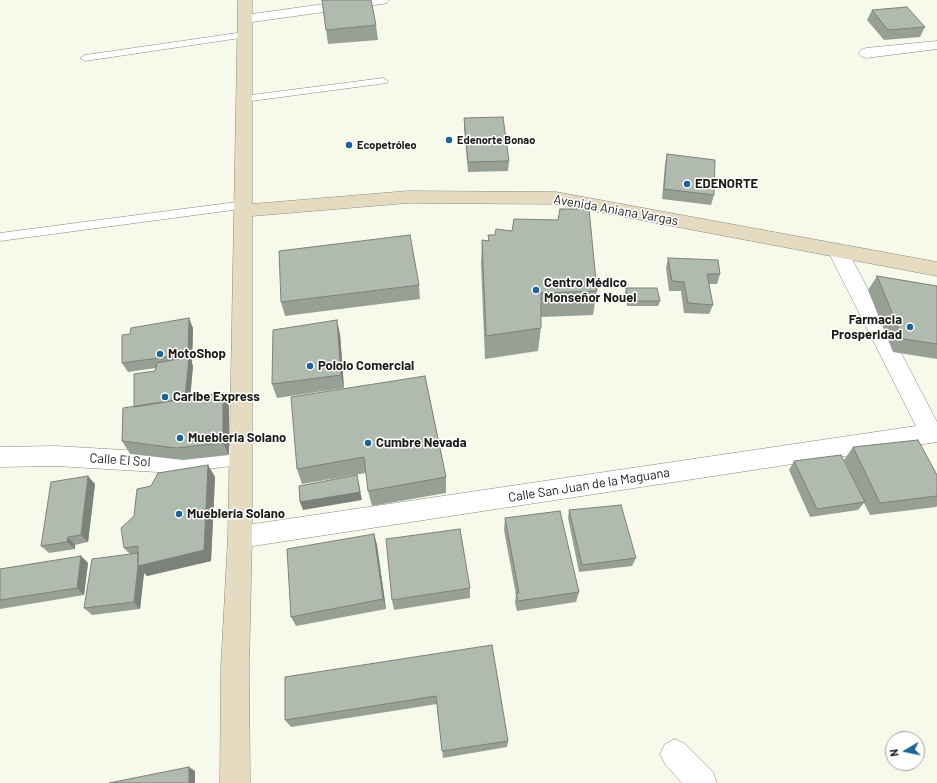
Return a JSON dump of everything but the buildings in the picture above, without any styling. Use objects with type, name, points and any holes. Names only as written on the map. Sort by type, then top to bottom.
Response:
[{"type":"main road","points":[[235,783],[235,667],[240,537],[245,0]]},
{"type":"main road","name":"Avenida Aniana Vargas","points":[[244,208],[408,197],[556,198],[937,269]]},
{"type":"street","points":[[244,27],[382,0]]},
{"type":"street","points":[[866,53],[937,45]]},
{"type":"street","points":[[838,251],[934,432]]},
{"type":"street","name":"Calle San Juan de la Maguana","points":[[240,537],[934,432]]},
{"type":"street","name":"Calle El Sol","points":[[0,457],[56,456],[174,463],[240,455]]},
{"type":"street","points":[[675,754],[702,783]]},
{"type":"lane","points":[[85,58],[244,27]]},
{"type":"lane","points":[[244,99],[383,81]]},
{"type":"lane","points":[[0,237],[244,208]]},
{"type":"place","name":"Edenorte Bonao","points":[[449,140]]},
{"type":"place","name":"Ecopetróleo","points":[[349,145]]},
{"type":"place","name":"EDENORTE","points":[[687,184]]},
{"type":"place","name":"Centro Médico Monseñor Nouel","points":[[536,290]]},
{"type":"place","name":"Farmacia Prosperidad","points":[[910,327]]},
{"type":"place","name":"MotoShop","points":[[160,354]]},
{"type":"place","name":"Pololo Comercial","points":[[310,366]]},
{"type":"place","name":"Caribe Express","points":[[165,397]]},
{"type":"place","name":"Muebleria Solano","points":[[180,438]]},
{"type":"place","name":"Cumbre Nevada","points":[[368,443]]},
{"type":"place","name":"Mueblería Solano","points":[[179,514]]}]
